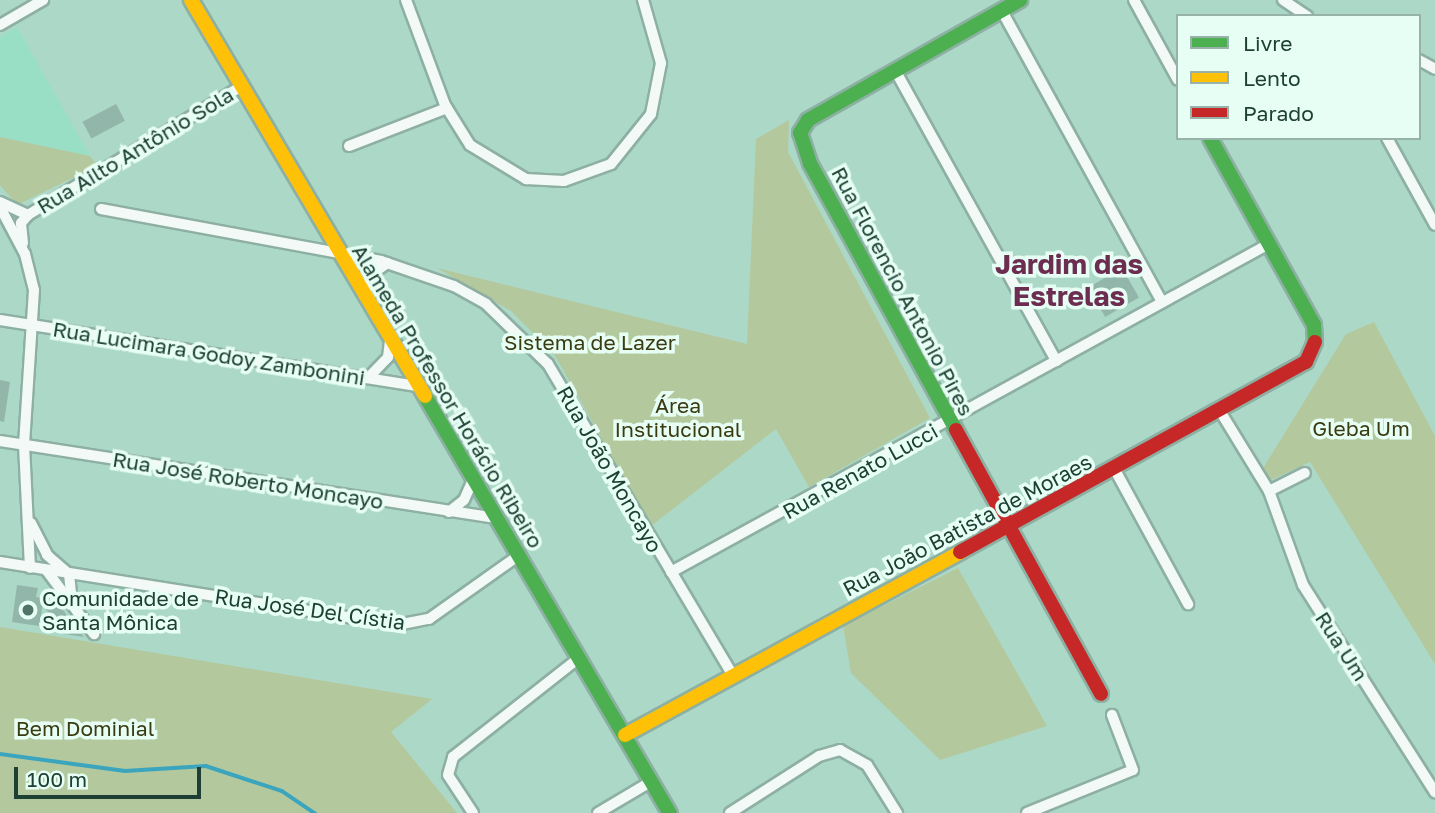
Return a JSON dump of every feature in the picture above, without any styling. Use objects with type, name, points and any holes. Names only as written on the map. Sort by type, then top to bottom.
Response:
[{"type":"street","points":[[0,25],[43,0]]},
{"type":"street","name":"Alameda Professor Horácio Ribeiro","points":[[191,0],[670,813]]},
{"type":"street","points":[[406,0],[447,108],[470,145],[526,179],[564,181],[601,169],[632,145],[658,86],[659,48],[643,0]]},
{"type":"street","name":"Rua Florencio Antonio Pires","points":[[1020,0],[808,120],[800,133],[801,146],[1006,526],[1101,694]]},
{"type":"street","points":[[1134,0],[1176,76]]},
{"type":"street","points":[[1283,0],[1304,14]]},
{"type":"street","points":[[1002,10],[1162,302]]},
{"type":"street","points":[[895,70],[1056,361]]},
{"type":"street","name":"Rua Ailto Antônio Sola","points":[[28,215],[242,86]]},
{"type":"street","points":[[349,145],[447,108]]},
{"type":"street","points":[[1211,140],[1267,246]]},
{"type":"street","points":[[1388,140],[1435,225]]},
{"type":"street","points":[[0,204],[28,215],[21,223],[34,290],[24,444],[30,568]]},
{"type":"street","points":[[0,204],[25,254]]},
{"type":"street","name":"Rua João Moncayo","points":[[102,209],[387,263],[454,286],[509,321],[548,364],[732,674]]},
{"type":"street","name":"Rua Renato Lucci","points":[[671,572],[1267,246]]},
{"type":"street","name":"Rua João Batista de Moraes","points":[[625,735],[732,674],[1115,470],[1306,362],[1317,341],[1267,246]]},
{"type":"street","points":[[364,296],[372,274],[387,263]]},
{"type":"street","name":"Rua Lucimara Godoy Zambonini","points":[[0,320],[417,386]]},
{"type":"street","points":[[368,378],[388,357],[390,340]]},
{"type":"street","name":"Rua Um","points":[[1220,411],[1269,491],[1303,585],[1435,792]]},
{"type":"street","name":"Rua José Roberto Moncayo","points":[[0,441],[496,518]]},
{"type":"street","points":[[1115,470],[1188,604]]},
{"type":"street","points":[[1269,491],[1305,473]]},
{"type":"street","points":[[449,512],[464,500],[473,480]]},
{"type":"street","points":[[29,517],[47,555],[69,574],[72,601]]},
{"type":"street","name":"Rua José Del Cístia","points":[[0,562],[397,625],[429,619],[518,556]]},
{"type":"street","points":[[47,570],[94,634]]},
{"type":"street","points":[[72,601],[90,577]]},
{"type":"street","points":[[473,813],[448,775],[453,757],[579,658]]},
{"type":"street","points":[[1027,813],[1133,771],[1112,716]]},
{"type":"street","points":[[730,813],[819,756],[840,750],[867,765],[897,813]]},
{"type":"street","points":[[598,813],[652,781]]},
{"type":"shaded area","points":[[17,27],[90,156],[0,137],[0,37]]},
{"type":"green space","points":[[789,120],[788,152],[930,418],[809,487],[776,429],[651,526],[554,354],[511,311],[437,268],[747,344],[756,139]]},
{"type":"green space","points":[[0,137],[90,156],[97,166],[17,205],[0,185]]},
{"type":"green space","name":"Gleba Um","points":[[1374,322],[1435,436],[1435,664],[1310,462],[1269,481],[1263,468],[1346,334]]},
{"type":"green space","points":[[958,568],[1047,726],[940,760],[851,673],[843,626]]},
{"type":"green space","name":"Bem Dominial","points":[[0,627],[432,699],[391,732],[457,813],[0,813]]},
{"type":"building","points":[[116,104],[125,121],[91,139],[82,122]]},
{"type":"building","points":[[1122,268],[1139,297],[1105,317],[1088,288]]},
{"type":"building","points":[[0,380],[10,382],[4,422],[0,421]]},
{"type":"building","name":"Comunidade de Santa Mônica","points":[[17,585],[38,588],[36,597],[44,598],[39,626],[12,622]]},
{"type":"building","points":[[56,601],[84,637],[64,634],[45,608]]},
{"type":"waterway","points":[[0,754],[125,771],[206,766],[282,791],[315,813]]},
{"type":"traffic: fast","points":[[956,430],[810,163],[800,133],[808,120],[1020,0]]},
{"type":"traffic: fast","points":[[1211,140],[1314,325],[1315,342]]},
{"type":"traffic: fast","points":[[425,396],[670,813]]},
{"type":"traffic: slow","points":[[191,0],[425,396]]},
{"type":"traffic: slow","points":[[625,735],[960,552]]},
{"type":"traffic: jam","points":[[960,552],[1306,362],[1315,342]]},
{"type":"traffic: jam","points":[[956,430],[1101,694]]},
{"type":"place","name":"Comunidade de Santa Mônica","points":[[28,610]]},
{"type":"district","name":"Jardim das Estrelas","points":[[1069,280]]},
{"type":"park label","name":"Sistema de Lazer","points":[[590,342]]},
{"type":"park label","name":"Área Institucional","points":[[678,417]]}]
